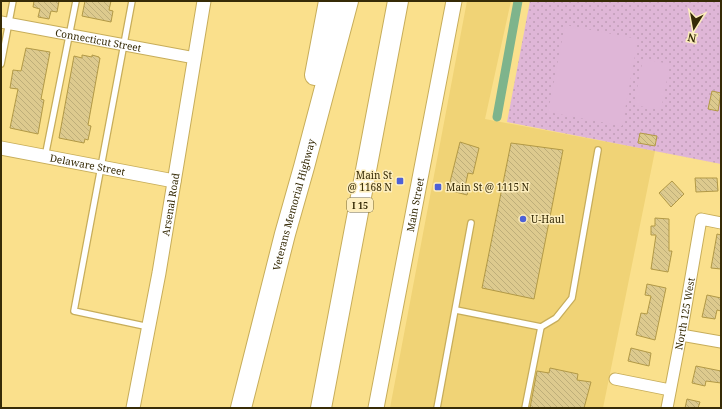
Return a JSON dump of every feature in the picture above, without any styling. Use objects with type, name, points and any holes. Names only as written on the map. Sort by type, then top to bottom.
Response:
[{"type":"highway","points":[[285,234],[329,1]]},
{"type":"highway","name":"Veterans Memorial Highway","points":[[241,408],[285,234],[348,1]]},
{"type":"highway","name":"I 15","points":[[321,408],[398,1]]},
{"type":"main road","name":"Main Street","points":[[376,408],[454,1]]},
{"type":"street","name":"Arsenal Road","points":[[133,408],[159,273],[204,1]]},
{"type":"street","name":"Connecticut Street","points":[[5,23],[195,58]]},
{"type":"street","name":"Delaware Street","points":[[1,148],[174,181]]},
{"type":"street","name":"North 125 West","points":[[667,408],[701,219],[721,223]]},
{"type":"street","points":[[681,335],[721,342]]},
{"type":"street","points":[[615,379],[670,390]]},
{"type":"lane","points":[[1,64],[5,23],[13,1]]},
{"type":"lane","points":[[45,157],[76,1]]},
{"type":"lane","points":[[132,1],[74,311],[149,327]]},
{"type":"lane","points":[[456,310],[541,327],[556,318],[572,298],[598,150]]},
{"type":"lane","points":[[437,408],[471,223]]},
{"type":"lane","points":[[525,408],[541,327]]},
{"type":"shaded area","points":[[467,1],[511,1],[485,119],[655,151],[603,408],[390,408]]},
{"type":"shaded area","points":[[530,1],[721,1],[721,164],[507,122]]},
{"type":"shaded area","points":[[565,25],[638,39],[622,126],[548,112]]},
{"type":"shaded area","points":[[643,59],[670,64],[661,110],[634,105]]},
{"type":"building","points":[[34,1],[59,1],[57,12],[51,11],[49,19],[38,17],[40,9],[33,7]]},
{"type":"building","points":[[85,1],[111,1],[109,10],[113,11],[111,22],[82,16]]},
{"type":"building","points":[[26,48],[50,52],[41,99],[44,100],[38,134],[10,128],[18,89],[10,88],[13,70],[21,71]]},
{"type":"building","points":[[82,55],[92,57],[92,55],[100,58],[88,125],[91,126],[88,140],[85,139],[84,143],[59,138],[74,56],[82,58]]},
{"type":"building","points":[[712,91],[721,93],[718,111],[708,109]]},
{"type":"building","points":[[640,133],[657,136],[655,146],[638,143]]},
{"type":"building","points":[[460,142],[479,148],[473,174],[468,173],[465,187],[469,188],[467,195],[448,190]]},
{"type":"building","name":"U-Haul","points":[[511,143],[563,150],[534,299],[482,288]]},
{"type":"building","points":[[695,178],[717,178],[718,191],[696,192]]},
{"type":"building","points":[[672,181],[684,194],[671,207],[659,193]]},
{"type":"building","points":[[655,218],[669,219],[669,251],[672,251],[668,272],[651,269],[656,235],[651,235],[651,226],[655,226]]},
{"type":"building","points":[[717,234],[721,235],[721,269],[711,268]]},
{"type":"building","points":[[647,284],[666,288],[655,340],[636,335],[641,313],[647,314],[651,296],[645,295]]},
{"type":"building","points":[[707,295],[721,298],[721,311],[717,310],[715,319],[702,317]]},
{"type":"building","points":[[631,348],[651,353],[649,366],[628,361]]},
{"type":"building","points":[[696,366],[721,371],[721,383],[706,381],[705,386],[692,383]]},
{"type":"building","points":[[550,368],[578,374],[577,380],[591,382],[584,408],[530,408],[537,371],[549,373]]},
{"type":"building","points":[[687,399],[700,402],[698,408],[685,408]]},
{"type":"waterway","points":[[497,117],[518,1]]},
{"type":"place","name":"Main St @ 1168 N","points":[[400,181]]},
{"type":"place","name":"Main St @ 1115 N","points":[[438,187]]},
{"type":"place","name":"U-Haul","points":[[523,219]]}]
